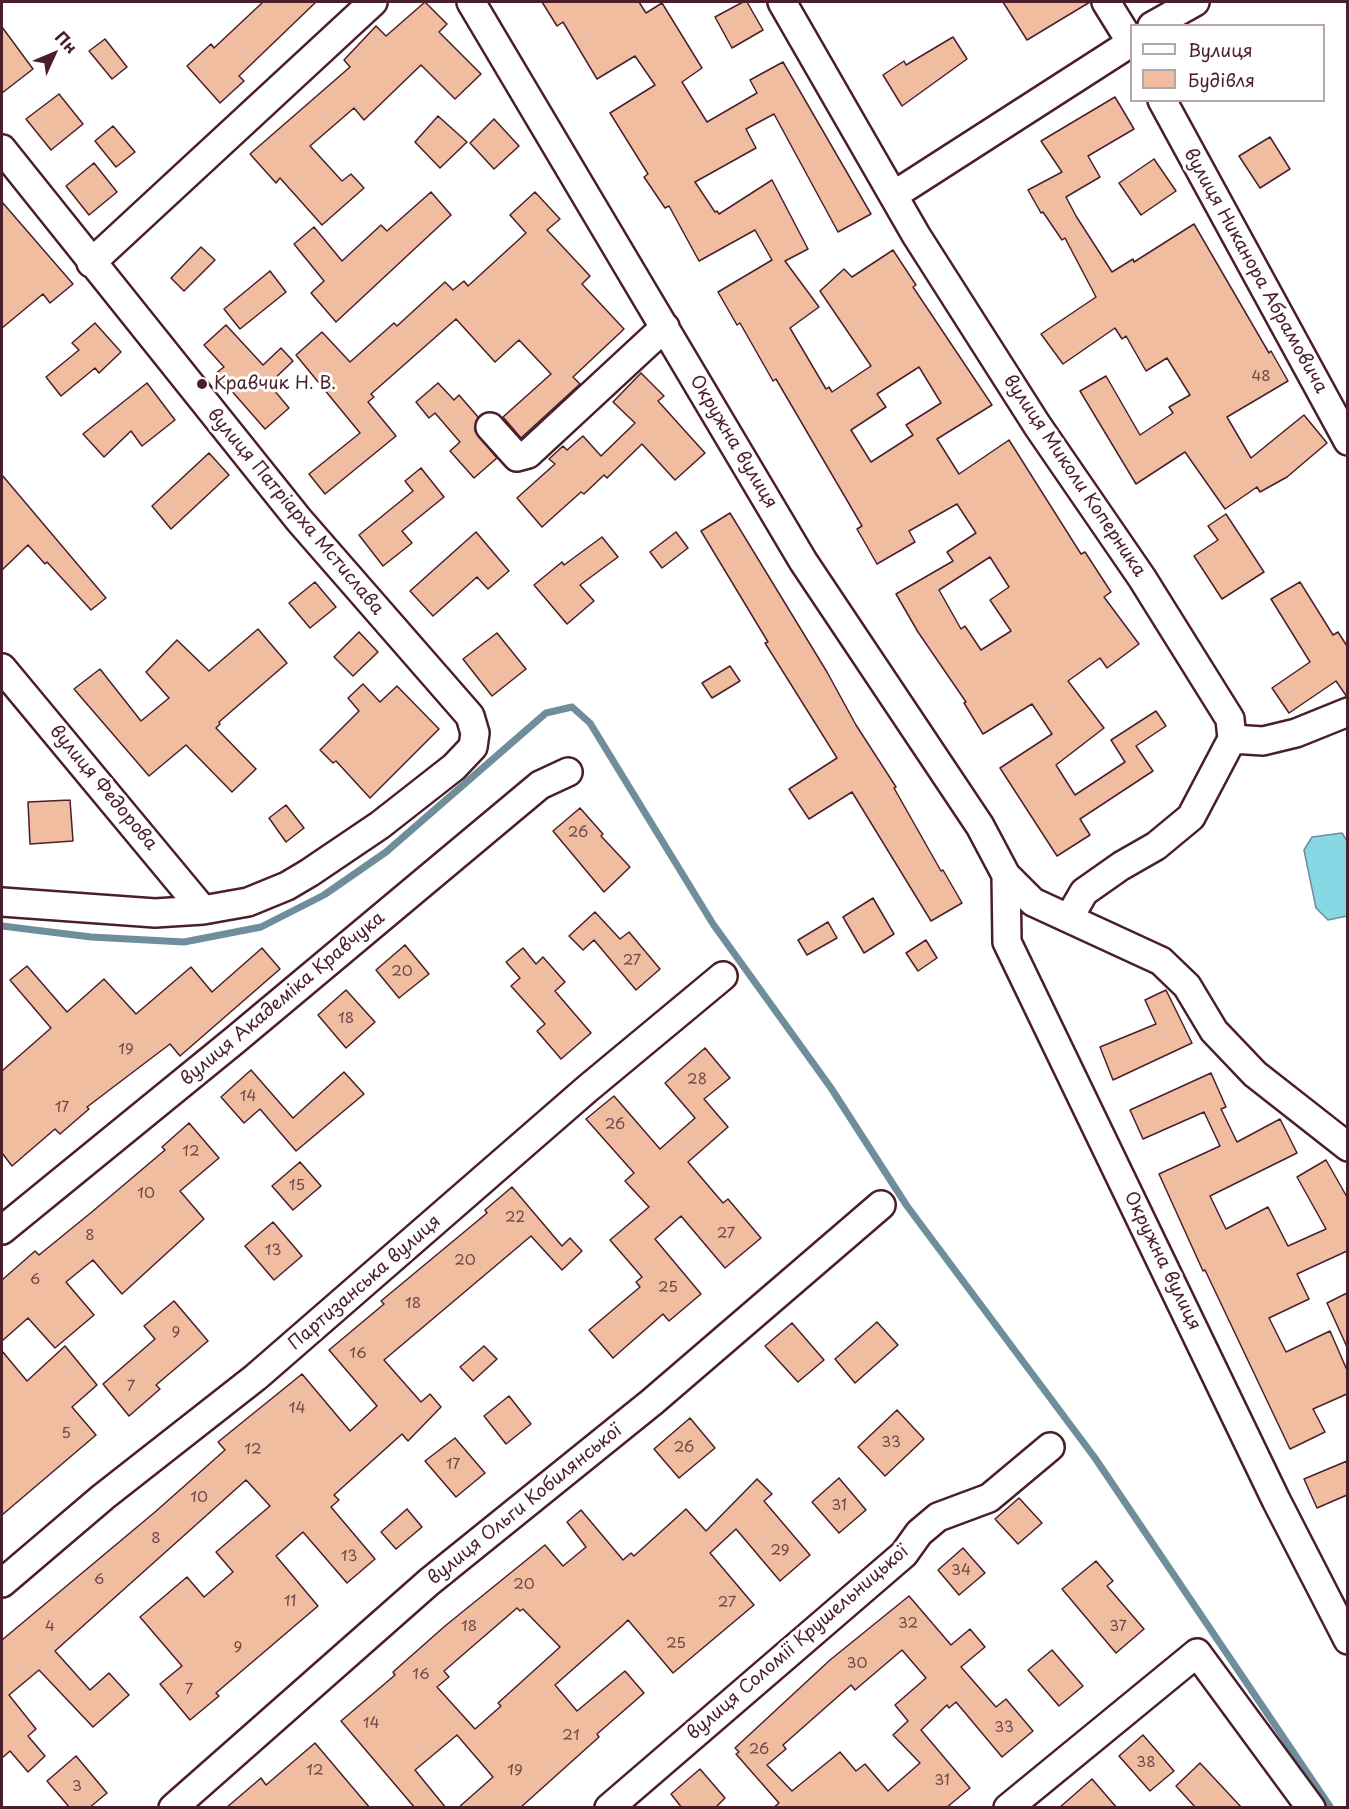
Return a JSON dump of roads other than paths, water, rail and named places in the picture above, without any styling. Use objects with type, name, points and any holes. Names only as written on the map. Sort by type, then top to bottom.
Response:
[{"type":"street","points":[[91,263],[373,2]]},
{"type":"street","name":"Окружна вулиця","points":[[471,2],[803,561],[980,826],[1006,875],[1033,902],[1161,961],[1187,986],[1214,1031],[1255,1074],[1347,1147]]},
{"type":"street","name":"вулиця Миколи Коперника","points":[[782,2],[894,195],[1037,425],[1143,578],[1212,689],[1230,719],[1232,739]]},
{"type":"street","points":[[1106,2],[1130,41]]},
{"type":"street","points":[[1156,24],[1195,2]]},
{"type":"street","points":[[894,195],[1130,44]]},
{"type":"street","name":"вулиця Никанора Абрамовича","points":[[1163,102],[1347,441]]},
{"type":"street","name":"вулиця Патріарха Мстислава","points":[[2,149],[299,520],[470,716],[476,733],[473,747],[453,767],[380,825],[322,866],[286,886],[248,902],[203,909]]},
{"type":"street","points":[[490,427],[517,457],[528,454],[665,327]]},
{"type":"street","name":"вулиця Федорова","points":[[2,668],[203,909]]},
{"type":"street","points":[[1069,918],[1084,892],[1121,866],[1156,846],[1191,817],[1232,739],[1263,741],[1296,733],[1347,712]]},
{"type":"street","name":"вулиця Академіка Кравчука","points":[[2,1230],[540,785],[568,772]]},
{"type":"street","name":"Окружна вулиця","points":[[1006,875],[1007,942],[1276,1500],[1347,1640]]},
{"type":"street","points":[[2,902],[155,913],[203,909]]},
{"type":"street","name":"Партизанська вулиця","points":[[2,1583],[103,1497],[256,1377],[587,1089],[723,976]]},
{"type":"street","name":"вулиця Ольги Кобилянської","points":[[173,1808],[429,1582],[652,1402],[880,1205]]},
{"type":"street","name":"вулиця Соломії Крушельницької","points":[[609,1808],[904,1554],[919,1533],[938,1517],[989,1498],[1050,1447]]},
{"type":"street","points":[[1008,1808],[1197,1653],[1311,1808]]},
{"type":"water","points":[[1342,833],[1347,841],[1347,916],[1328,920],[1316,908],[1304,850],[1312,837]]},
{"type":"waterway","points":[[2,926],[91,937],[184,942],[261,927],[324,895],[386,852],[546,713],[572,707],[590,723],[713,924],[831,1088],[907,1206],[1095,1458],[1331,1808]]},
{"type":"place","name":"Кравчик Н. В.","points":[[202,384]]}]
